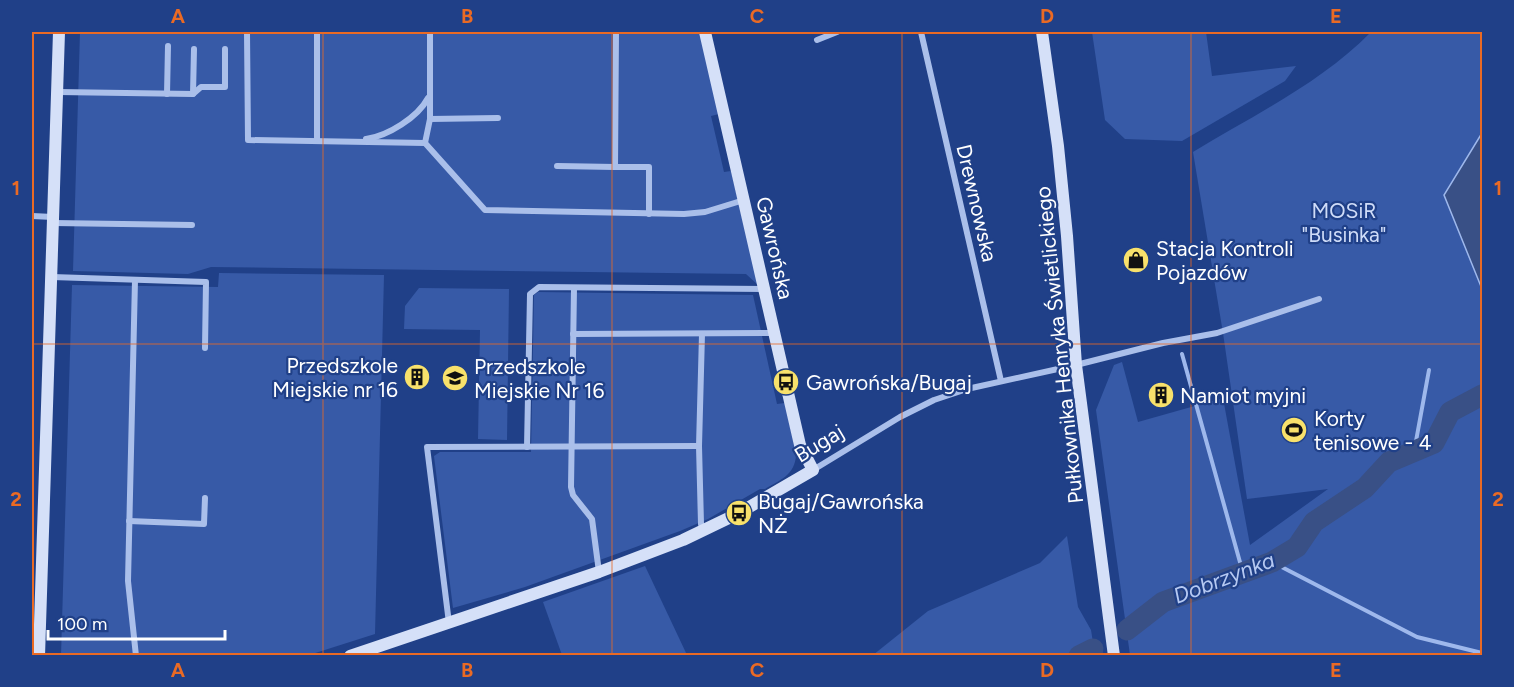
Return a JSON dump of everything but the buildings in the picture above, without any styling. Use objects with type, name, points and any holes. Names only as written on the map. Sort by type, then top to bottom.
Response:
[{"type":"street","points":[[39,656],[59,32]]},
{"type":"street","points":[[247,32],[249,140],[425,143],[485,210],[649,214],[705,212],[744,200]]},
{"type":"street","points":[[317,32],[317,140]]},
{"type":"street","points":[[425,143],[430,119],[430,32]]},
{"type":"street","points":[[615,166],[616,32]]},
{"type":"street","name":"Gawrońska","points":[[705,32],[800,445],[813,470]]},
{"type":"street","points":[[817,40],[837,32]]},
{"type":"street","name":"Drewnowska","points":[[921,32],[1001,381]]},
{"type":"street","name":"Pułkownika Henryka Świetlickiego","points":[[1042,32],[1054,103],[1061,169],[1076,365],[1114,656]]},
{"type":"street","points":[[167,94],[168,46]]},
{"type":"street","points":[[193,94],[194,49]]},
{"type":"street","points":[[57,92],[193,94],[201,87],[225,87],[225,49]]},
{"type":"street","points":[[350,141],[371,139],[391,130],[417,113],[428,100],[430,88]]},
{"type":"street","points":[[430,119],[498,118]]},
{"type":"street","points":[[557,166],[649,166],[649,214]]},
{"type":"street","points":[[32,216],[53,220],[192,225]]},
{"type":"street","points":[[52,277],[206,282],[205,348]]},
{"type":"street","points":[[135,280],[128,581],[136,656]]},
{"type":"street","points":[[526,447],[530,294],[539,287],[764,289]]},
{"type":"street","points":[[574,288],[571,487],[573,495],[592,519],[599,572]]},
{"type":"street","name":"Bugaj","points":[[350,656],[599,572],[704,531],[813,470],[900,417],[934,400],[967,389],[1163,343],[1217,333],[1319,299]]},
{"type":"street","points":[[573,334],[774,333]]},
{"type":"street","points":[[702,334],[699,446],[701,524],[704,531]]},
{"type":"street","points":[[449,623],[427,447],[699,446]]},
{"type":"street","points":[[129,521],[204,524],[204,498]]},
{"type":"green space","points":[[80,32],[700,32],[719,114],[711,116],[724,172],[731,171],[758,285],[746,274],[211,267],[188,274],[73,271]]},
{"type":"green space","points":[[1092,32],[1206,32],[1212,76],[1296,66],[1285,81],[1182,141],[1125,139],[1105,120]]},
{"type":"green space","name":"MOSiR \"Businka\"","points":[[1371,32],[1482,32],[1482,655],[1130,655],[1096,410],[1114,365],[1122,362],[1138,422],[1223,398],[1250,545],[1328,489],[1247,499],[1223,333],[1193,152],[1309,83]]},
{"type":"green space","points":[[219,273],[384,275],[375,634],[309,655],[61,656],[72,285],[218,287]]},
{"type":"green space","points":[[419,288],[509,289],[507,440],[478,439],[480,330],[404,329],[405,306]]},
{"type":"green space","points":[[538,292],[753,295],[777,404],[785,403],[796,455],[795,462],[790,472],[776,483],[680,531],[525,587],[453,608],[434,456],[440,452],[531,452],[534,295]]},
{"type":"green space","points":[[1067,536],[1078,607],[1091,630],[1095,655],[873,655],[928,611],[1040,563]]},
{"type":"green space","points":[[645,566],[687,655],[562,655],[543,602]]},
{"type":"shaded area","points":[[1482,133],[1482,289],[1444,195]]},
{"type":"waterway","points":[[1182,354],[1243,573]]},
{"type":"waterway","points":[[1414,452],[1429,370]]},
{"type":"waterway","name":"Dobrzynka","points":[[1127,630],[1163,602],[1272,562],[1297,547],[1314,522],[1365,488],[1389,462],[1434,443],[1450,412],[1482,395]]},
{"type":"waterway","points":[[1272,562],[1417,637],[1482,653]]},
{"type":"waterway","name":"Dobrzynka","points":[[1079,656],[1093,649]]},
{"type":"place","name":"Stacja Kontroli Pojazdów","points":[[1136,260]]},
{"type":"place","name":"Przedszkole Miejskie nr 16","points":[[417,377]]},
{"type":"place","name":"Przedszkole Miejskie Nr 16","points":[[455,378]]},
{"type":"place","name":"Gawrońska/Bugaj","points":[[786,382]]},
{"type":"place","name":"Namiot myjni","points":[[1161,395]]},
{"type":"place","name":"Korty tenisowe - 4","points":[[1294,430]]},
{"type":"place","name":"Bugaj/Gawrońska NŻ","points":[[739,513]]}]
